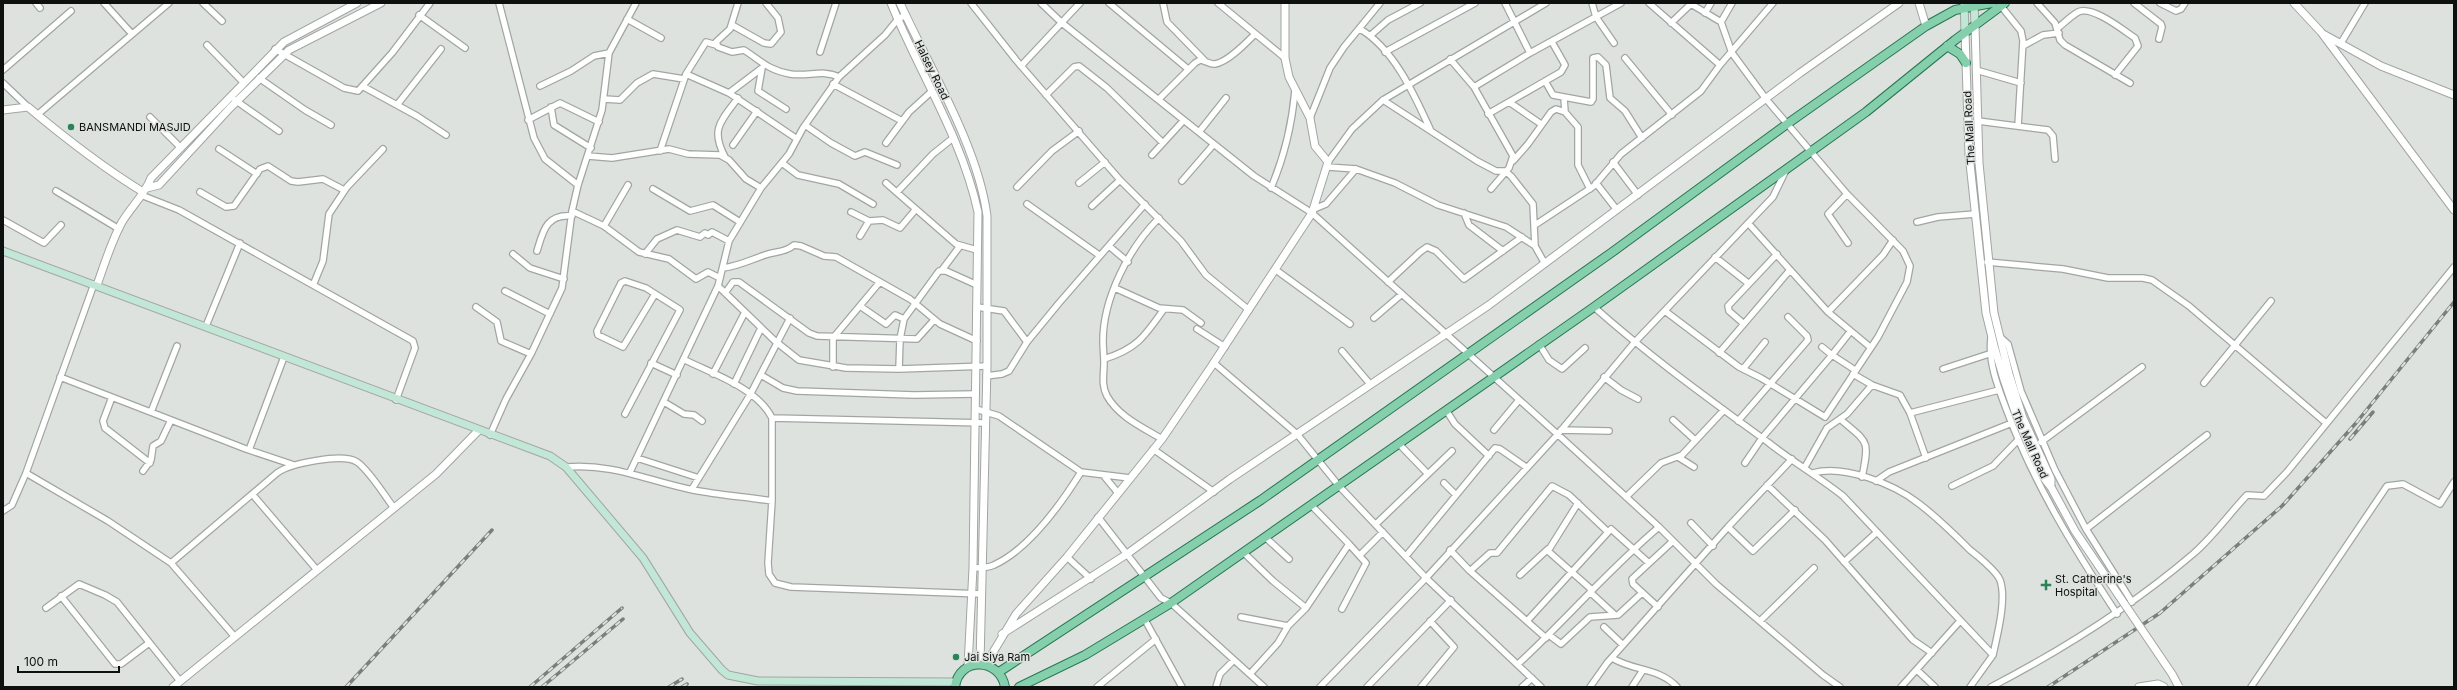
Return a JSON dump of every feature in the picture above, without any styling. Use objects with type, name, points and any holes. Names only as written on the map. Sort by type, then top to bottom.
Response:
[{"type":"main road","points":[[999,672],[1146,578],[1318,460],[1611,253],[1787,124],[1926,26],[1965,5],[1992,3]]},
{"type":"main road","points":[[1974,4],[1975,25]]},
{"type":"main road","name":"The Mall Road","points":[[1965,5],[1965,32]]},
{"type":"main road","points":[[1019,687],[1085,655],[1145,620],[1311,506],[1594,307],[1866,112],[1947,46],[2003,5]]},
{"type":"main road","points":[[1947,46],[1960,54],[1966,63]]},
{"type":"main road","points":[[3,251],[96,284],[478,431],[550,456],[566,467],[643,558],[690,633],[728,675],[758,681],[955,684],[958,676],[968,666],[983,664],[999,672],[1005,687]]},
{"type":"street","points":[[104,3],[132,34]]},
{"type":"street","points":[[37,115],[169,3]]},
{"type":"street","points":[[203,3],[222,22]]},
{"type":"street","points":[[3,511],[12,505],[26,472],[60,377],[118,229],[144,192],[151,178],[275,49],[305,29],[357,3]]},
{"type":"street","points":[[144,192],[159,185],[237,101],[284,55],[317,34],[381,3]]},
{"type":"street","points":[[275,49],[355,92],[364,87],[430,3]]},
{"type":"street","points":[[499,3],[528,120],[534,138],[545,159],[578,185]]},
{"type":"street","points":[[490,435],[506,399],[531,354],[550,314],[564,279],[572,214],[578,185],[599,122],[604,99],[609,53],[636,3]]},
{"type":"street","points":[[716,44],[718,39],[732,25],[738,3]]},
{"type":"street","points":[[732,25],[764,43],[771,44],[781,32],[778,18],[766,3]]},
{"type":"street","points":[[820,52],[836,3]]},
{"type":"street","points":[[891,3],[953,138],[974,194],[978,212],[977,341],[975,366],[975,482],[973,568],[968,666]]},
{"type":"street","name":"Halsey Road","points":[[900,3],[963,137],[983,192],[987,216],[988,308],[982,568],[983,664]]},
{"type":"street","points":[[971,3],[1046,95],[1079,131],[1120,180],[1181,241],[1206,275],[1249,310]]},
{"type":"street","points":[[1041,3],[1062,23],[1271,188],[1313,211],[1388,282],[1493,377],[1559,432],[1659,527],[1696,565],[1823,676],[1840,687]]},
{"type":"street","points":[[1021,66],[1080,3]]},
{"type":"street","points":[[1109,3],[1188,69]]},
{"type":"street","points":[[1163,3],[1167,22],[1204,60],[1212,64],[1219,62],[1240,49],[1255,34]]},
{"type":"street","points":[[1218,3],[1285,58]]},
{"type":"street","points":[[1285,3],[1285,58],[1288,77],[1310,118],[1315,146],[1328,165],[1356,168],[1395,183],[1438,205],[1506,227],[1535,246]]},
{"type":"street","points":[[1310,118],[1330,68],[1344,47],[1380,3]]},
{"type":"street","points":[[1371,35],[1388,20],[1420,3]]},
{"type":"street","points":[[1504,3],[1530,53]]},
{"type":"street","points":[[983,664],[1016,614],[1067,557],[1162,439],[1276,270],[1313,211],[1328,165],[1352,129],[1383,100],[1546,3]]},
{"type":"street","points":[[1592,3],[1596,17],[1614,43]]},
{"type":"street","points":[[1474,87],[1530,53],[1621,3]]},
{"type":"street","points":[[1649,3],[1720,65]]},
{"type":"street","points":[[1705,13],[1711,3]]},
{"type":"street","points":[[1721,22],[1732,3]]},
{"type":"street","points":[[1534,225],[1590,189],[1596,184],[1613,162],[1701,91],[1720,65],[1732,53],[1772,3]]},
{"type":"street","points":[[1002,634],[1091,579],[1297,434],[1446,334],[1544,264],[1766,99],[1899,3]]},
{"type":"street","points":[[1919,3],[1926,26]]},
{"type":"street","points":[[2037,3],[2058,31],[2065,45],[2130,83]]},
{"type":"street","points":[[2134,3],[2161,24],[2162,27],[2159,39]]},
{"type":"street","points":[[2160,3],[2176,11],[2185,3]]},
{"type":"street","points":[[2340,43],[2365,3]]},
{"type":"street","points":[[1385,52],[1470,4]]},
{"type":"street","points":[[1665,311],[1719,353],[1743,369],[1825,417],[1892,311],[1910,273],[1908,259],[1893,240],[1847,194],[1809,152],[1766,99],[1732,53],[1721,22],[1691,4],[1671,23]]},
{"type":"street","points":[[2003,5],[2021,32],[2023,46],[2018,126]]},
{"type":"street","points":[[2298,5],[2322,32],[2454,210]]},
{"type":"street","points":[[2023,46],[2043,34],[2058,31],[2078,12],[2087,11],[2095,13],[2135,38],[2138,46],[2116,75]]},
{"type":"street","points":[[3,70],[71,12]]},
{"type":"street","points":[[630,472],[685,360],[718,286],[729,241],[740,222],[761,188],[782,163],[805,125],[838,77],[906,14]]},
{"type":"street","points":[[420,15],[465,48]]},
{"type":"street","points":[[627,19],[661,38]]},
{"type":"street","name":"The Mall Road","points":[[1975,25],[1978,121],[1987,262],[1996,351],[2051,479],[2051,487],[2075,531],[2172,674],[2179,687]]},
{"type":"street","points":[[1360,29],[1371,35],[1408,84],[1430,129]]},
{"type":"street","name":"The Mall Road","points":[[1965,32],[1969,154],[1982,290],[1995,336]]},
{"type":"street","points":[[2322,32],[2381,66],[2454,95]]},
{"type":"street","points":[[660,151],[685,76],[706,42],[716,44],[732,52],[744,50],[763,67],[792,74],[824,72],[838,77]]},
{"type":"street","points":[[1488,114],[1561,72],[1565,65],[1552,42]]},
{"type":"street","points":[[207,45],[244,82]]},
{"type":"street","points":[[397,105],[441,49]]},
{"type":"street","points":[[540,86],[571,71],[594,56],[609,53]]},
{"type":"street","points":[[1545,81],[1551,94],[1588,103],[1592,101],[1593,58],[1598,57],[1606,65],[1610,98],[1625,111],[1642,138]]},
{"type":"street","points":[[1626,58],[1672,115]]},
{"type":"street","points":[[1450,59],[1474,87],[1488,114],[1512,152],[1512,161]]},
{"type":"street","points":[[1159,99],[1195,62],[1204,60]]},
{"type":"street","points":[[921,70],[930,66]]},
{"type":"street","points":[[1046,95],[1074,67],[1079,66],[1107,88],[1162,142]]},
{"type":"street","points":[[729,92],[763,67]]},
{"type":"street","points":[[763,67],[758,91],[786,109]]},
{"type":"street","points":[[256,69],[261,77],[304,110],[331,125]]},
{"type":"street","points":[[1976,70],[2021,83]]},
{"type":"street","points":[[604,99],[620,100],[637,83],[653,74],[685,76],[729,92],[797,139]]},
{"type":"street","points":[[3,83],[37,115],[115,174],[144,192],[314,283],[413,340],[415,348],[396,400]]},
{"type":"street","points":[[834,84],[902,120]]},
{"type":"street","points":[[364,87],[446,135]]},
{"type":"street","points":[[1271,188],[1286,152],[1293,119],[1295,90]]},
{"type":"street","points":[[886,143],[902,120],[931,92]]},
{"type":"street","points":[[230,96],[279,131]]},
{"type":"street","points":[[738,98],[722,121],[717,135],[718,145],[725,157],[746,178],[761,188]]},
{"type":"street","points":[[1199,132],[1226,98]]},
{"type":"street","points":[[1564,98],[1565,112],[1578,128],[1578,165],[1590,189]]},
{"type":"street","points":[[1383,100],[1430,129],[1477,161],[1496,171],[1506,171]]},
{"type":"street","points":[[1509,102],[1541,124]]},
{"type":"street","points":[[528,120],[563,103],[599,122]]},
{"type":"street","points":[[3,110],[28,107]]},
{"type":"street","points":[[550,108],[554,125],[591,148]]},
{"type":"street","points":[[1491,189],[1512,161],[1528,144],[1541,124],[1553,110],[1565,112]]},
{"type":"street","points":[[733,145],[756,111]]},
{"type":"street","points":[[150,117],[181,148]]},
{"type":"street","points":[[1152,155],[1162,142],[1184,120]]},
{"type":"street","points":[[1978,121],[2044,129],[2052,133],[2055,159]]},
{"type":"street","points":[[805,125],[831,143],[855,156],[865,152],[897,165]]},
{"type":"street","points":[[949,130],[958,126]]},
{"type":"street","points":[[1017,187],[1052,151],[1079,131]]},
{"type":"street","points":[[898,191],[933,154],[953,138]]},
{"type":"street","points":[[1182,181],[1214,144]]},
{"type":"street","points":[[219,149],[257,174]]},
{"type":"street","points":[[314,283],[322,261],[327,220],[344,190],[383,149]]},
{"type":"street","points":[[588,156],[612,158],[673,149],[688,154],[725,157]]},
{"type":"street","points":[[1079,183],[1105,162]]},
{"type":"street","points":[[1613,162],[1638,194]]},
{"type":"street","points":[[782,163],[798,175],[839,184],[873,204]]},
{"type":"street","points":[[200,192],[226,206],[234,206],[263,166],[268,166],[291,181],[298,182],[323,179],[344,190]]},
{"type":"street","points":[[1313,211],[1326,204],[1356,168]]},
{"type":"street","points":[[1320,687],[1426,578],[1559,432],[1634,343],[1773,197],[1788,168]]},
{"type":"street","points":[[1506,171],[1533,204],[1535,246],[1544,264]]},
{"type":"street","points":[[1092,206],[1120,180]]},
{"type":"street","points":[[886,183],[898,191],[916,209],[960,246],[977,250]]},
{"type":"street","points":[[1596,184],[1617,210]]},
{"type":"street","points":[[604,226],[628,185]]},
{"type":"street","points":[[653,188],[690,212],[713,204],[740,222]]},
{"type":"street","points":[[56,191],[118,229]]},
{"type":"street","points":[[974,194],[983,192]]},
{"type":"street","points":[[1847,194],[1828,214],[1848,243]]},
{"type":"street","points":[[1027,204],[1099,255]]},
{"type":"street","points":[[986,376],[1002,374],[1009,371],[1027,342],[1099,255],[1109,246],[1145,204]]},
{"type":"street","points":[[851,212],[869,221],[883,220],[900,228],[916,209]]},
{"type":"street","points":[[1464,213],[1469,225],[1503,251]]},
{"type":"street","points":[[537,251],[542,233],[549,223],[557,217],[572,214],[604,226],[635,249],[645,254],[669,259],[696,279],[708,272],[720,278]]},
{"type":"street","points":[[1917,222],[1938,217],[1975,214]]},
{"type":"street","points":[[1159,218],[1144,234],[1115,288],[1104,328],[1103,384],[1112,402],[1123,415],[1162,439]]},
{"type":"street","points":[[3,220],[44,243],[60,225]]},
{"type":"street","points":[[860,236],[869,221]]},
{"type":"street","points":[[1748,223],[1828,312],[1850,332],[1870,347]]},
{"type":"street","points":[[645,254],[657,239],[677,230],[700,237],[705,233],[708,235],[712,232],[729,241]]},
{"type":"street","points":[[1388,282],[1427,247],[1436,251],[1463,279],[1522,237]]},
{"type":"street","points":[[1828,312],[1883,255],[1893,240]]},
{"type":"street","points":[[206,326],[240,243]]},
{"type":"street","points":[[723,268],[743,265],[765,254],[785,251],[796,244],[824,256],[836,257],[917,304],[934,320],[977,341]]},
{"type":"street","points":[[899,369],[900,339],[904,319],[960,246]]},
{"type":"street","points":[[1109,246],[1128,262]]},
{"type":"street","points":[[513,254],[530,268],[564,279]]},
{"type":"street","points":[[1744,324],[1727,308],[1748,283],[1777,254]]},
{"type":"street","points":[[1716,257],[1748,283]]},
{"type":"street","points":[[1987,262],[2056,268],[2108,278],[2143,278],[2152,280],[2189,306],[2326,423]]},
{"type":"street","points":[[977,266],[988,266]]},
{"type":"street","points":[[1991,687],[2052,655],[2117,614],[2194,553],[2247,495],[2264,496],[2454,267]]},
{"type":"street","points":[[942,270],[977,285]]},
{"type":"street","points":[[1276,270],[1350,324]]},
{"type":"street","points":[[1719,353],[1790,270]]},
{"type":"street","points":[[625,414],[680,310],[655,294],[640,285],[623,281],[597,331],[598,335],[624,347],[655,294]]},
{"type":"street","points":[[725,293],[733,282],[737,281],[813,336],[834,338],[919,338],[934,320]]},
{"type":"street","points":[[832,366],[834,338],[879,283]]},
{"type":"street","points":[[718,286],[777,343],[799,360],[832,366],[899,369],[987,366]]},
{"type":"street","points":[[1115,288],[1164,309],[1183,310],[1201,323]]},
{"type":"street","points":[[505,291],[550,314]]},
{"type":"street","points":[[1374,318],[1402,294]]},
{"type":"street","points":[[2204,383],[2236,346],[2271,301]]},
{"type":"street","points":[[860,306],[886,324],[895,315],[904,319]]},
{"type":"street","points":[[476,307],[498,322],[501,341],[531,354]]},
{"type":"street","points":[[1594,307],[1634,343],[1738,421],[1813,473],[1843,496],[1876,533],[1993,655]]},
{"type":"street","points":[[977,308],[988,308],[1004,311],[1027,342]]},
{"type":"street","points":[[1104,359],[1126,352],[1137,344],[1164,309]]},
{"type":"street","points":[[713,374],[745,312]]},
{"type":"street","points":[[692,489],[750,395],[790,318]]},
{"type":"street","points":[[1738,421],[1808,340],[1788,318]]},
{"type":"street","points":[[734,384],[761,328]]},
{"type":"street","points":[[1197,329],[1225,347]]},
{"type":"street","points":[[1745,463],[1762,438],[1796,400],[1850,332]]},
{"type":"street","points":[[1995,336],[1999,390],[2018,440],[2068,537],[2117,614]]},
{"type":"street","points":[[1995,336],[2008,344],[2021,391],[2041,442],[2086,529],[2132,602]]},
{"type":"street","points":[[1743,369],[1765,342]]},
{"type":"street","points":[[1540,344],[1549,360],[1562,369],[1585,348]]},
{"type":"street","points":[[151,412],[177,346]]},
{"type":"street","points":[[1822,347],[1872,385],[1900,395],[1910,413],[1926,458]]},
{"type":"street","points":[[1342,351],[1370,384]]},
{"type":"street","points":[[1942,369],[1996,351]]},
{"type":"street","points":[[249,450],[284,357]]},
{"type":"street","points":[[685,360],[734,384],[766,407],[772,418],[772,501],[768,564],[769,574],[775,584],[791,587],[982,594]]},
{"type":"street","points":[[1214,363],[1297,434],[1339,486],[1426,578],[1542,687]]},
{"type":"street","points":[[651,364],[677,375]]},
{"type":"street","points":[[2041,442],[2142,367]]},
{"type":"street","points":[[761,375],[792,390],[914,395],[976,394]]},
{"type":"street","points":[[60,377],[249,450],[295,465]]},
{"type":"street","points":[[1604,377],[1621,390],[1638,399]]},
{"type":"street","points":[[1805,468],[1827,428],[1840,419],[1872,385]]},
{"type":"street","points":[[1910,413],[1999,390]]},
{"type":"street","points":[[112,397],[103,421],[105,428],[150,463]]},
{"type":"street","points":[[1494,430],[1519,400]]},
{"type":"street","points":[[664,402],[684,414],[694,414],[702,421]]},
{"type":"street","points":[[976,409],[985,410],[999,416],[1081,472],[1130,478]]},
{"type":"street","points":[[1446,410],[1460,429],[1489,456]]},
{"type":"street","points":[[1626,497],[1661,463],[1678,457],[1724,410]]},
{"type":"street","points":[[772,418],[985,423]]},
{"type":"street","points":[[1840,419],[1867,445],[1868,451],[1862,477]]},
{"type":"street","points":[[143,471],[150,463],[152,448],[160,441],[171,420]]},
{"type":"street","points":[[1673,420],[1695,440]]},
{"type":"street","points":[[1876,481],[1889,472],[2012,423]]},
{"type":"street","points":[[173,687],[436,474],[478,431]]},
{"type":"street","points":[[1559,432],[1609,431]]},
{"type":"street","points":[[2086,529],[2207,435]]},
{"type":"street","points":[[1952,486],[1993,466],[2018,440]]},
{"type":"street","points":[[1399,444],[1428,474]]},
{"type":"street","points":[[1406,556],[1495,448],[1499,448],[1526,467]]},
{"type":"street","points":[[1153,449],[1214,492]]},
{"type":"street","points":[[1376,524],[1452,451]]},
{"type":"street","points":[[1678,457],[1694,467]]},
{"type":"street","points":[[171,563],[283,469],[295,465],[341,458],[357,462],[394,508]]},
{"type":"street","points":[[637,458],[699,478]]},
{"type":"street","points":[[1590,687],[1623,645],[1713,546],[1728,527],[1792,459]]},
{"type":"street","points":[[566,467],[590,465],[630,472],[692,489],[772,501]]},
{"type":"street","points":[[1813,473],[1829,469],[1862,477],[1876,481],[1917,502],[1999,579],[2001,602],[1993,655],[1970,687]]},
{"type":"street","points":[[26,472],[108,521],[171,563],[235,637]]},
{"type":"street","points":[[973,568],[994,566],[1021,548],[1067,495],[1081,472]]},
{"type":"street","points":[[1104,476],[1118,493]]},
{"type":"street","points":[[975,482],[983,481]]},
{"type":"street","points":[[2251,687],[2387,486],[2403,484],[2440,504],[2454,482]]},
{"type":"street","points":[[1444,483],[1456,495]]},
{"type":"street","points":[[1470,571],[1490,553],[1497,553],[1551,486],[1569,495],[1608,532]]},
{"type":"street","points":[[1767,486],[1795,510],[1844,562],[1913,640],[1932,653]]},
{"type":"street","points":[[253,495],[317,570]]},
{"type":"street","points":[[1520,575],[1548,549],[1578,503]]},
{"type":"street","points":[[1311,506],[1365,560],[1366,567],[1342,609]]},
{"type":"street","points":[[1728,527],[1753,551],[1795,510]]},
{"type":"street","points":[[974,515],[983,515]]},
{"type":"street","points":[[1098,517],[1161,598],[1171,603],[1264,687]]},
{"type":"street","points":[[1691,524],[1713,546]]},
{"type":"street","points":[[1518,664],[1548,637],[1633,549],[1659,527]]},
{"type":"street","points":[[1527,621],[1611,528],[1649,563]]},
{"type":"street","points":[[1360,555],[1383,532]]},
{"type":"street","points":[[1844,562],[1876,533]]},
{"type":"street","points":[[1264,537],[1289,559]]},
{"type":"street","points":[[1658,606],[1633,584],[1632,579],[1673,541]]},
{"type":"street","points":[[1250,674],[1278,643],[1288,626],[1306,608],[1349,544]]},
{"type":"street","points":[[1548,549],[1548,552],[1615,615]]},
{"type":"street","points":[[1450,550],[1470,571],[1527,621],[1548,637],[1561,644],[1590,617],[1615,615],[1642,593]]},
{"type":"street","points":[[1243,552],[1273,581],[1306,608]]},
{"type":"street","points":[[1067,557],[1091,579]]},
{"type":"street","points":[[1760,621],[1814,568]]},
{"type":"street","points":[[46,608],[79,584],[109,596],[117,602],[180,681]]},
{"type":"street","points":[[61,596],[115,664],[122,664],[149,642]]},
{"type":"street","points":[[1367,687],[1451,600]]},
{"type":"street","points":[[1241,617],[1288,626]]},
{"type":"street","points":[[1145,620],[1180,686]]},
{"type":"street","points":[[1421,687],[1454,647],[1430,621]]},
{"type":"street","points":[[1901,687],[1960,622]]},
{"type":"street","points":[[1604,627],[1623,645]]},
{"type":"street","points":[[1097,687],[1156,639]]},
{"type":"street","points":[[1612,658],[1628,667],[1667,678],[1677,687]]},
{"type":"street","points":[[1216,687],[1220,674],[1234,660]]},
{"type":"street","points":[[1632,687],[1643,670]]},
{"type":"street","points":[[1917,670],[1935,687]]},
{"type":"street","points":[[1522,687],[1532,678]]},
{"type":"street","points":[[2139,687],[2158,684],[2164,687]]},
{"type":"railway","points":[[2048,687],[2160,613],[2282,506],[2356,423],[2454,302]]},
{"type":"railway","points":[[2350,439],[2373,412]]},
{"type":"railway","points":[[346,687],[492,530]]},
{"type":"railway","points":[[530,687],[622,608]]},
{"type":"railway","points":[[542,687],[623,619]]},
{"type":"railway","points":[[669,687],[682,679]]},
{"type":"railway","points":[[682,687],[687,684]]},
{"type":"place","name":"BANSMANDI MASJID","points":[[71,127]]},
{"type":"place","name":"St. Catherine's Hospital","points":[[2046,585]]},
{"type":"place","name":"Jai Siya Ram","points":[[956,657]]}]
